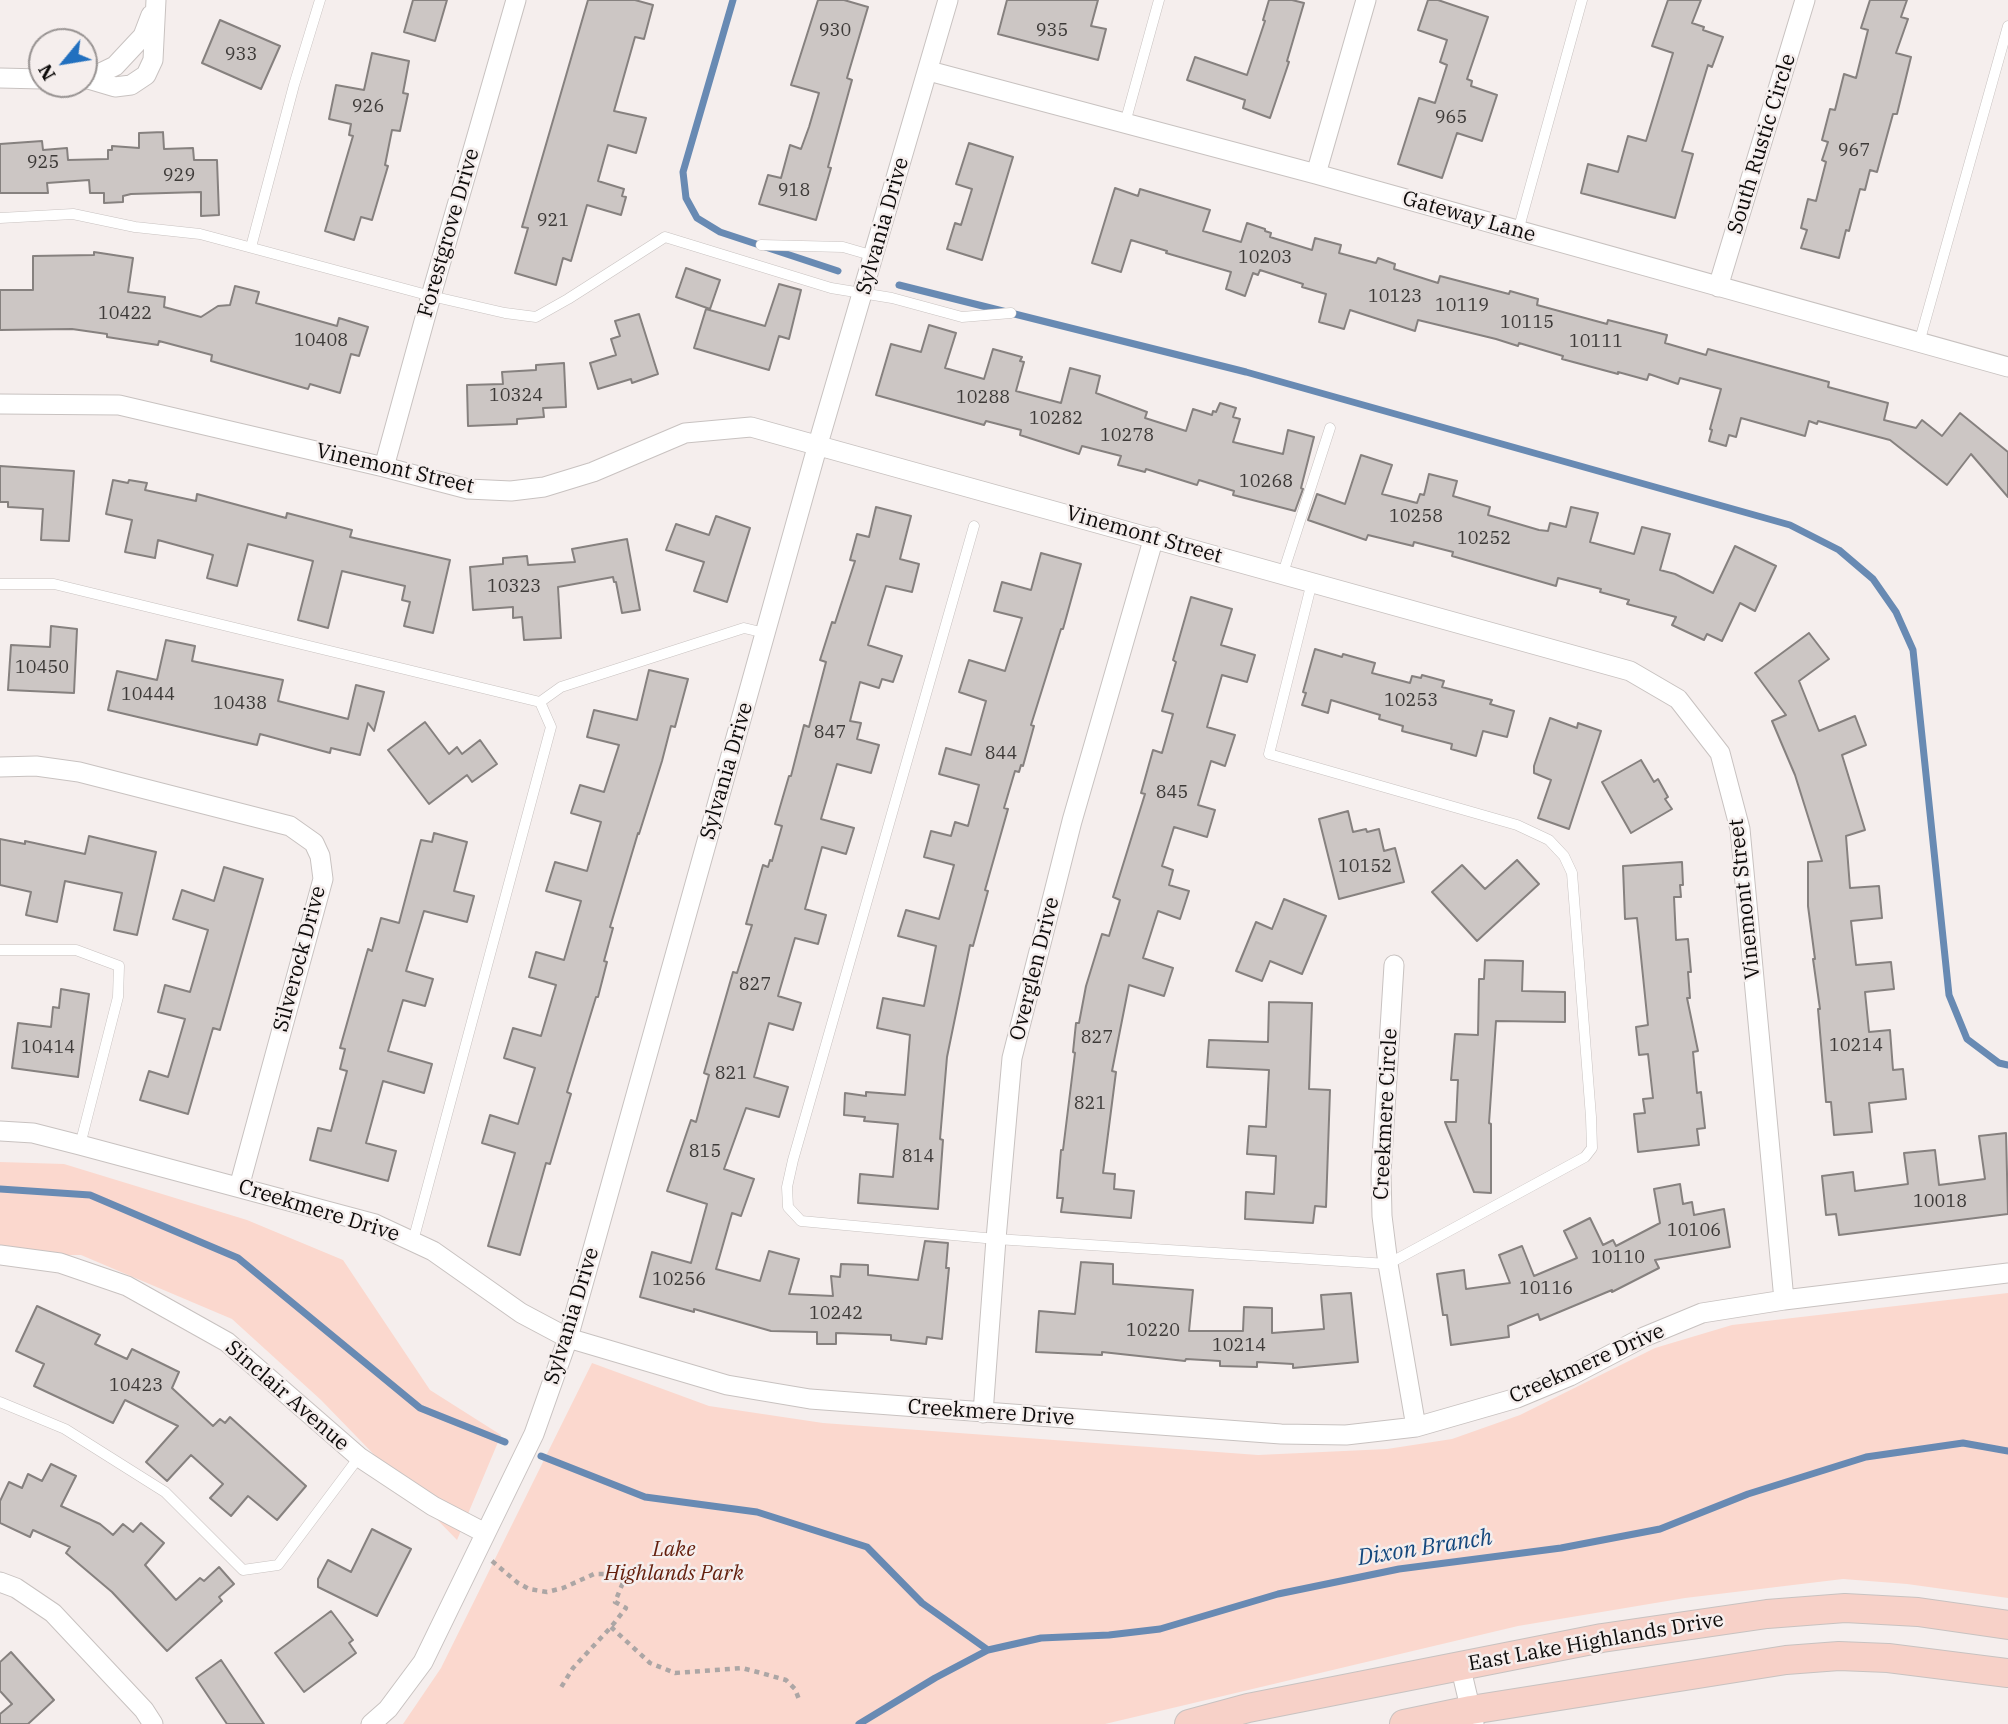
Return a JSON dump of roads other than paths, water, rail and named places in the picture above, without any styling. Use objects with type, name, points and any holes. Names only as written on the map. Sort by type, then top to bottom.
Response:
[{"type":"main road","name":"East Lake Highlands Drive","points":[[1189,1724],[1248,1708],[1460,1665],[1616,1636],[1767,1614],[1846,1608],[1918,1612],[2008,1625]]},
{"type":"main road","points":[[1404,1724],[1472,1717],[1786,1660],[1839,1656],[1888,1658],[2008,1673]]},
{"type":"street","name":"Forestgrove Drive","points":[[384,467],[516,0]]},
{"type":"street","name":"Sylvania Drive","points":[[371,1724],[388,1709],[423,1662],[534,1433],[568,1338],[818,444],[948,0]]},
{"type":"street","points":[[1316,174],[1366,0]]},
{"type":"street","name":"South Rustic Circle","points":[[1718,287],[1805,0]]},
{"type":"street","points":[[98,82],[114,87],[131,85],[146,75],[153,60],[155,3]]},
{"type":"street","points":[[98,74],[115,66],[143,36],[155,3]]},
{"type":"street","name":"Gateway Lane","points":[[929,71],[1316,174],[2008,368]]},
{"type":"street","points":[[0,78],[28,79]]},
{"type":"street","name":"Vinemont Street","points":[[0,404],[119,405],[468,489],[511,491],[544,487],[593,472],[685,433],[751,427],[1630,671],[1678,699],[1720,753],[1740,829],[1784,1300]]},
{"type":"street","name":"Overglen Drive","points":[[983,1413],[1012,1058],[1072,821],[1154,537]]},
{"type":"street","name":"Silverock Drive","points":[[0,767],[37,766],[79,772],[290,826],[314,843],[320,856],[323,879],[239,1187]]},
{"type":"street","name":"Creekmere Circle","points":[[1394,965],[1381,1173],[1382,1216],[1416,1427]]},
{"type":"street","name":"Creekmere Drive","points":[[0,1131],[33,1133],[375,1224],[433,1251],[521,1313],[568,1338],[727,1385],[810,1399],[983,1413],[1282,1434],[1346,1435],[1416,1427],[1517,1398],[1570,1376],[1644,1337],[1702,1313],[1784,1300],[2008,1273]]},
{"type":"street","name":"Sinclair Avenue","points":[[0,1255],[60,1263],[127,1286],[227,1342],[359,1457],[433,1506],[485,1533]]},
{"type":"street","points":[[0,1582],[16,1588],[52,1613],[144,1710],[153,1724]]},
{"type":"street","points":[[1460,1665],[1472,1717]]},
{"type":"lane","points":[[251,247],[294,85],[320,0]]},
{"type":"lane","points":[[1125,123],[1159,0]]},
{"type":"lane","points":[[1518,231],[1582,0]]},
{"type":"lane","points":[[1919,343],[2008,26]]},
{"type":"lane","points":[[0,218],[73,214],[135,227],[200,234],[431,296],[505,313],[536,317],[666,237],[831,288],[892,298],[962,317],[1011,313]]},
{"type":"lane","points":[[761,245],[843,247],[874,256]]},
{"type":"lane","points":[[1283,573],[1330,428]]},
{"type":"lane","points":[[974,526],[793,1160],[788,1187],[788,1207],[801,1221],[996,1239],[1388,1264],[1585,1157],[1592,1148],[1591,1117],[1572,873],[1564,856],[1549,840],[1517,825],[1269,754],[1312,582]]},
{"type":"lane","points":[[0,584],[54,584],[540,702],[561,687],[744,628],[765,633]]},
{"type":"lane","points":[[413,1241],[551,727],[540,702]]},
{"type":"lane","points":[[0,950],[76,950],[119,966],[118,997],[80,1145]]},
{"type":"lane","points":[[0,1402],[65,1429],[165,1492],[243,1570],[278,1565],[359,1457]]},
{"type":"waterway","points":[[733,0],[683,172],[686,198],[697,218],[720,232],[838,271]]},
{"type":"waterway","points":[[899,285],[1246,372],[1790,525],[1839,550],[1873,579],[1896,612],[1913,650],[1949,995],[1967,1039],[1999,1063],[2008,1065]]},
{"type":"waterway","points":[[0,1189],[90,1195],[238,1258],[420,1408],[505,1442]]},
{"type":"waterway","name":"Dixon Branch","points":[[859,1724],[988,1650],[1041,1638],[1109,1635],[1160,1629],[1278,1594],[1399,1569],[1561,1548],[1660,1529],[1748,1494],[1866,1457],[1963,1443],[2008,1451]]},
{"type":"waterway","points":[[541,1456],[645,1497],[757,1512],[867,1547],[922,1603],[988,1650]]},
{"type":"park label","name":"Lake Highlands Park","points":[[674,1562]]}]
